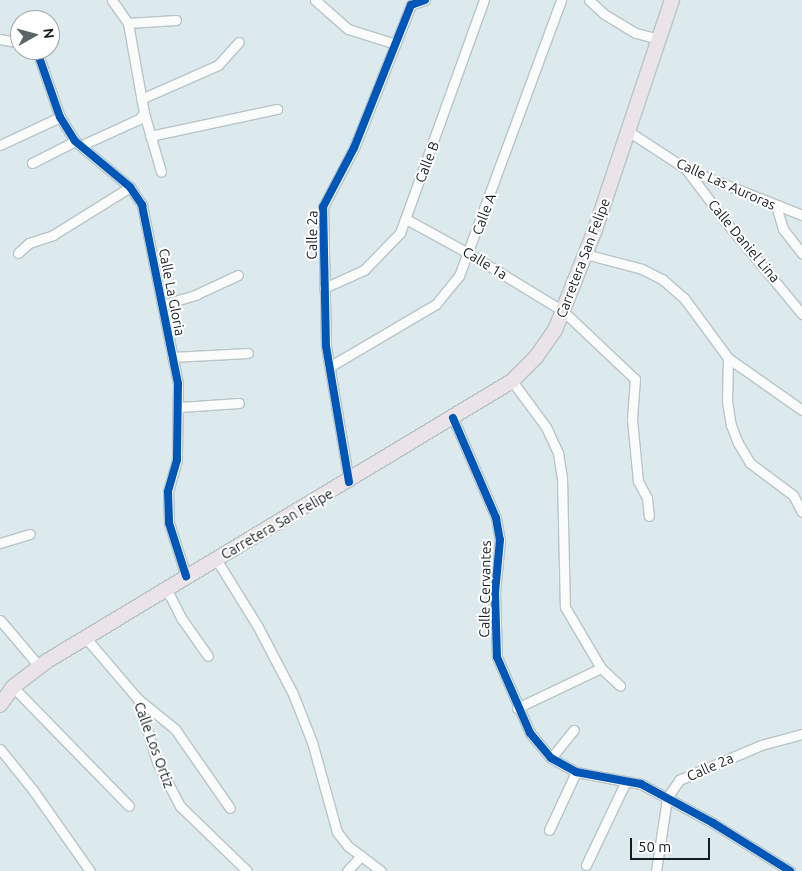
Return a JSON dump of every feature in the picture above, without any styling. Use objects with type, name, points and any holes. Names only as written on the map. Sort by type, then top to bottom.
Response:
[{"type":"main road","name":"Carretera San Felipe","points":[[0,705],[13,687],[40,666],[85,636],[349,482],[453,418],[512,381],[536,357],[555,330],[586,254],[672,0]]},
{"type":"street","points":[[112,0],[128,23],[144,113],[161,172]]},
{"type":"street","points":[[315,0],[348,29],[396,44]]},
{"type":"street","name":"Calle 2a","points":[[349,482],[330,367],[324,288],[324,207],[354,148],[411,4],[425,0]]},
{"type":"street","name":"Calle B","points":[[324,288],[364,270],[400,233],[484,0]]},
{"type":"street","name":"Calle A","points":[[330,367],[436,304],[459,276],[561,0]]},
{"type":"street","points":[[589,0],[604,14],[636,33],[659,39]]},
{"type":"street","points":[[128,23],[176,20]]},
{"type":"street","points":[[141,99],[218,65],[239,42]]},
{"type":"street","name":"Calle La Gloria","points":[[40,60],[60,117],[79,143],[130,187],[142,205],[180,407],[177,460],[168,492],[169,523],[186,576]]},
{"type":"street","points":[[150,136],[277,109]]},
{"type":"street","points":[[32,163],[139,119],[144,113]]},
{"type":"street","points":[[0,145],[60,117]]},
{"type":"street","name":"Calle Las Auroras","points":[[628,131],[686,169],[802,215]]},
{"type":"street","name":"Calle Daniel Lina","points":[[686,169],[725,221],[802,314]]},
{"type":"street","points":[[18,253],[29,243],[53,235],[130,187]]},
{"type":"street","points":[[776,206],[783,229],[802,253]]},
{"type":"street","name":"Calle 1a","points":[[406,219],[468,253],[563,311],[637,383],[631,403],[632,419],[638,481],[647,498],[649,516]]},
{"type":"street","points":[[586,254],[642,269],[662,280],[684,298],[728,358],[802,410]]},
{"type":"street","points":[[162,305],[197,294],[238,275]]},
{"type":"street","points":[[172,357],[248,353]]},
{"type":"street","points":[[728,358],[727,401],[731,425],[738,443],[750,463],[793,495],[802,512]]},
{"type":"street","points":[[512,381],[546,426],[558,453],[562,478],[564,607],[601,668],[620,686]]},
{"type":"street","points":[[180,407],[239,403]]},
{"type":"street","name":"Calle Cervantes","points":[[453,418],[496,518],[500,540],[495,593],[497,657],[517,708],[530,733],[551,758],[576,772],[626,781],[667,798],[790,871]]},
{"type":"street","points":[[0,543],[30,534]]},
{"type":"street","points":[[216,559],[256,625],[293,694],[312,742],[337,832],[361,856],[381,871]]},
{"type":"street","points":[[166,588],[182,619],[208,656]]},
{"type":"street","points":[[0,620],[40,666]]},
{"type":"street","name":"Calle Los Ortiz","points":[[85,636],[138,698],[168,788],[193,822],[247,871]]},
{"type":"street","points":[[517,708],[601,668]]},
{"type":"street","points":[[13,687],[129,806]]},
{"type":"street","points":[[138,698],[175,729],[230,808]]},
{"type":"street","points":[[551,758],[574,730]]},
{"type":"street","name":"Calle 2a","points":[[656,871],[667,798],[679,780],[760,745],[802,734]]},
{"type":"street","points":[[0,749],[33,790],[90,871]]},
{"type":"street","points":[[549,830],[576,772]]},
{"type":"street","points":[[586,865],[626,781]]},
{"type":"street","points":[[347,871],[361,856]]},
{"type":"cycle path","points":[[349,482],[326,346],[323,207],[354,148],[411,5],[425,0]]},
{"type":"cycle path","points":[[40,60],[60,117],[75,141],[130,187],[142,205],[178,384],[177,460],[168,492],[169,523],[186,576]]},
{"type":"cycle path","points":[[453,418],[496,518],[500,540],[495,593],[497,657],[530,733],[551,758],[576,772],[641,784],[713,823],[790,871]]}]
